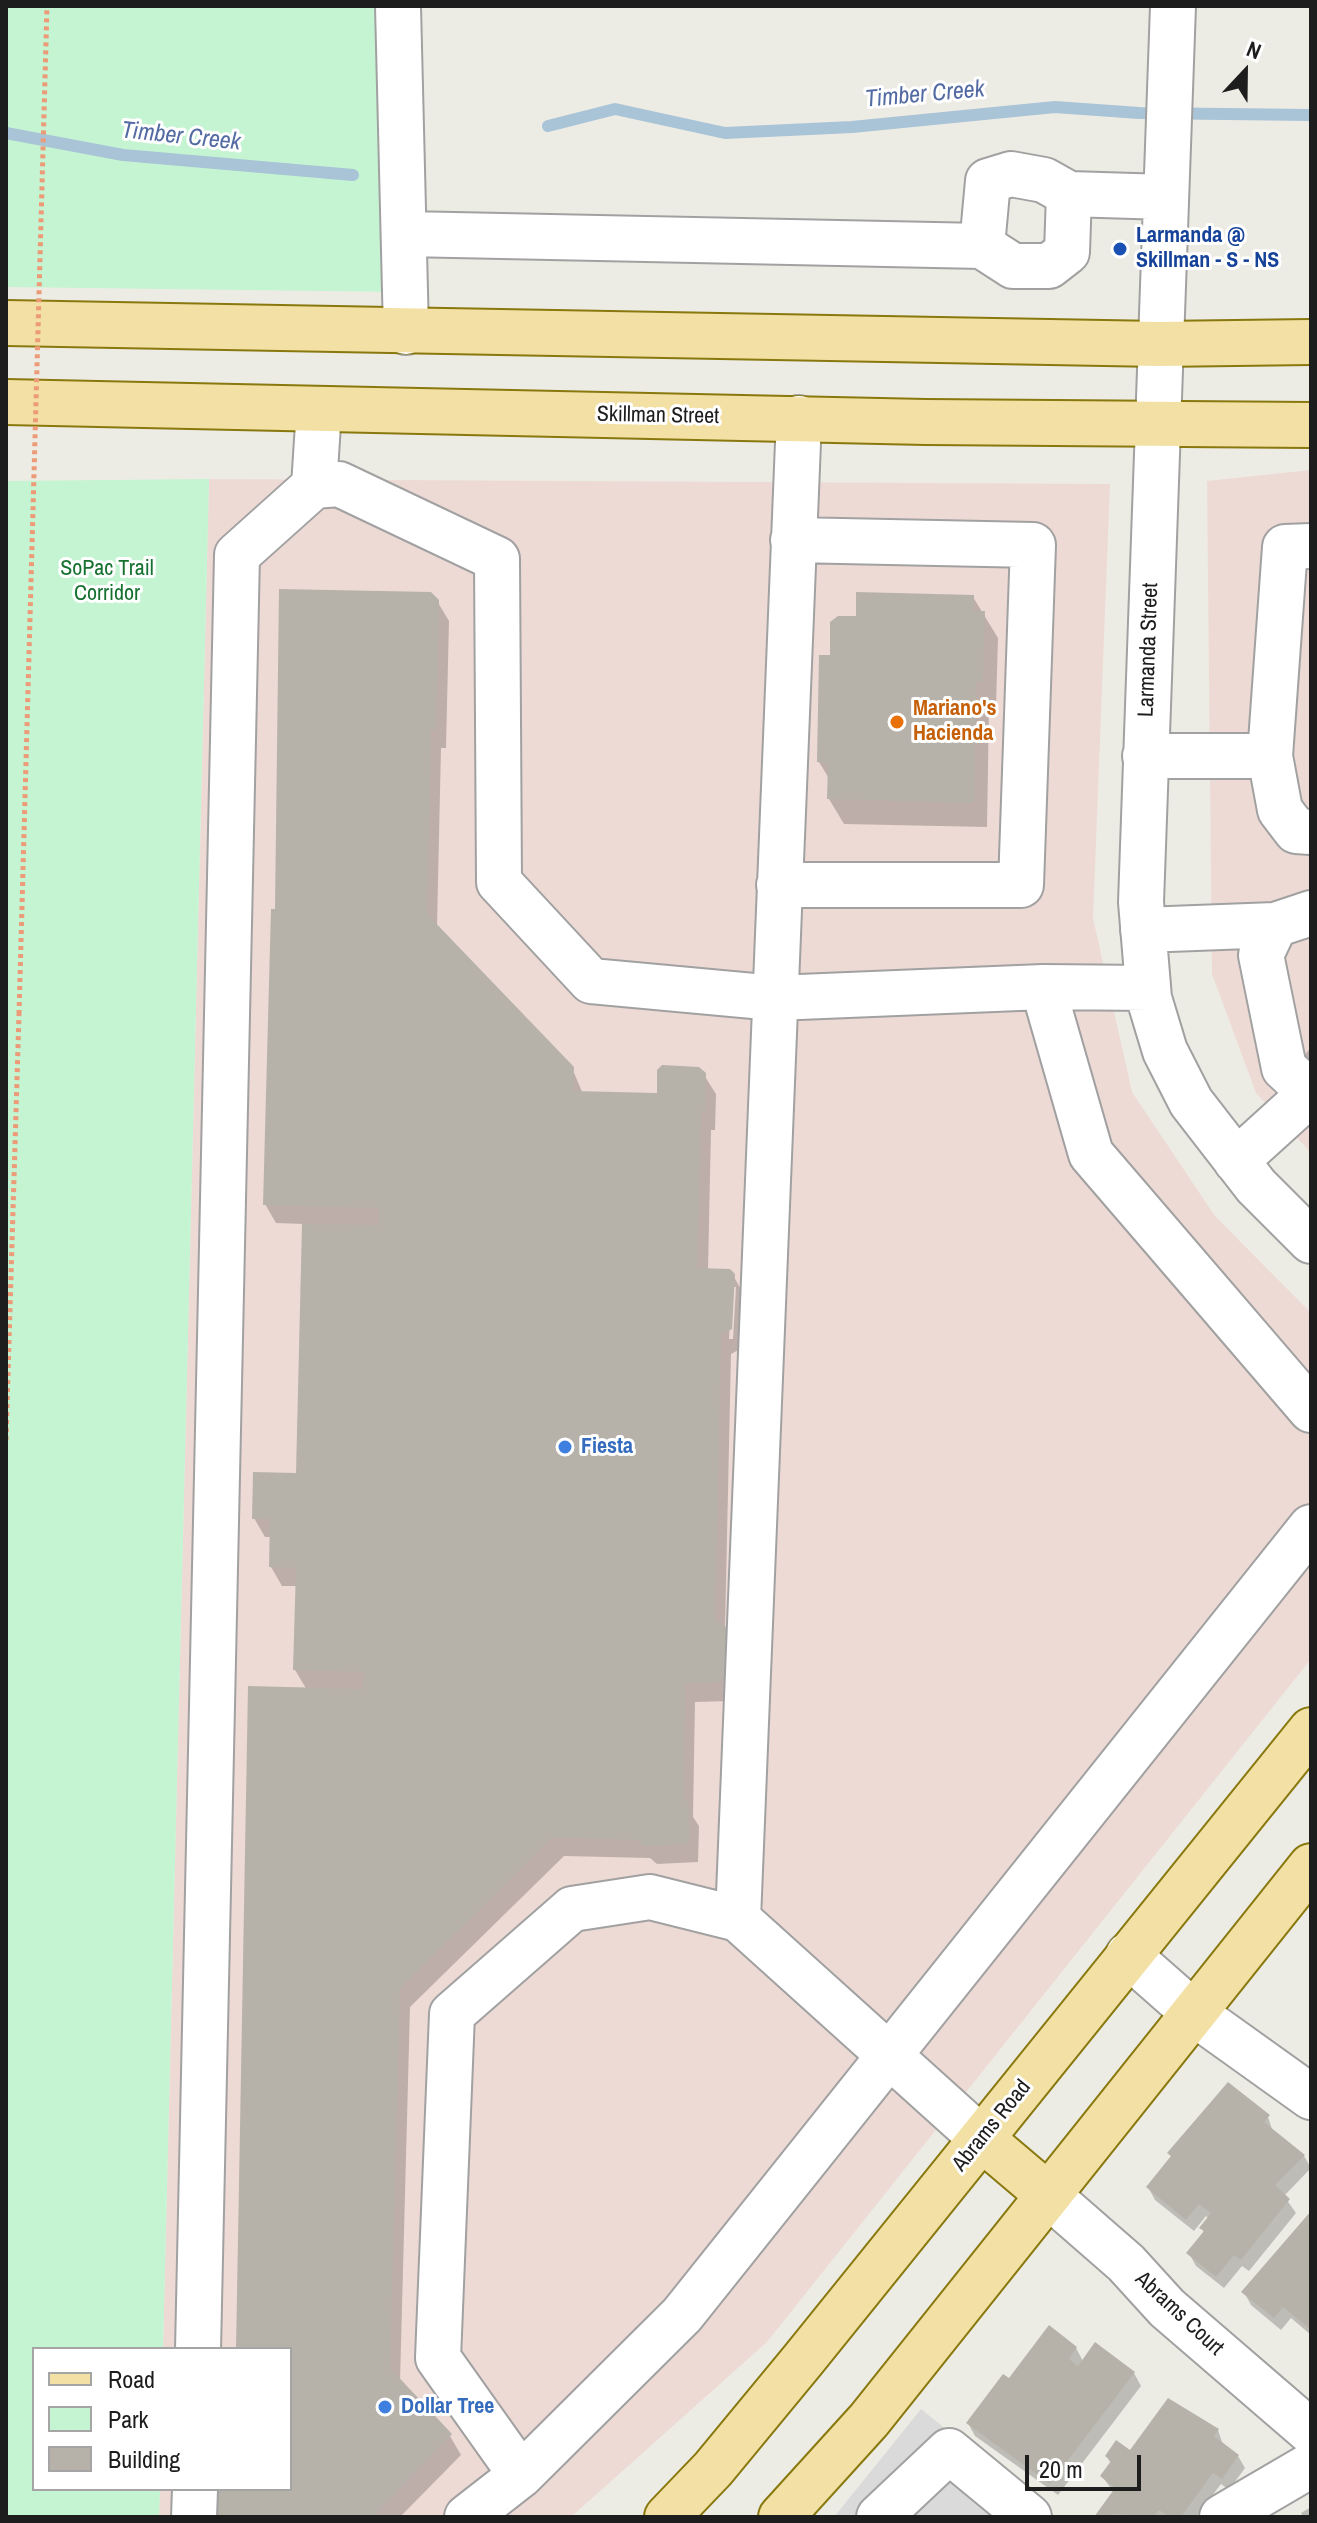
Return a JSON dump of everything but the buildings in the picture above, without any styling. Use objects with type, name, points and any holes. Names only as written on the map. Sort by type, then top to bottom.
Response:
[{"type":"main road","points":[[6,323],[1159,344],[1311,342]]},
{"type":"main road","name":"Skillman Street","points":[[6,402],[1311,425]]},
{"type":"main road","name":"Abrams Road","points":[[667,2517],[723,2457],[1311,1730]]},
{"type":"main road","points":[[781,2517],[869,2420],[1311,1866]]},
{"type":"main road","points":[[982,2139],[1048,2195]]},
{"type":"street","points":[[398,6],[406,234],[406,332]]},
{"type":"street","name":"Larmanda Street","points":[[1173,8],[1155,424],[1145,756],[1143,930],[1148,988],[1165,1051],[1191,1102],[1236,1161],[1311,1241]]},
{"type":"street","points":[[982,246],[988,181],[1011,174],[1044,180],[1069,194],[1166,207]]},
{"type":"street","points":[[406,234],[982,246],[1013,266],[1049,266],[1067,252],[1069,194]]},
{"type":"street","points":[[314,486],[319,409]]},
{"type":"street","points":[[738,1919],[799,418]]},
{"type":"street","points":[[198,2347],[237,555],[314,486],[339,484],[497,559],[499,882],[591,981],[775,998],[1043,987],[1148,988]]},
{"type":"street","points":[[779,885],[1021,885],[1033,545],[793,540]]},
{"type":"street","points":[[1311,546],[1285,547],[1270,756],[1280,810],[1296,831],[1311,832]]},
{"type":"street","points":[[1145,756],[1270,756]]},
{"type":"street","points":[[1143,930],[1293,919]]},
{"type":"street","points":[[1236,1161],[1311,1093],[1284,1068],[1261,955],[1293,919]]},
{"type":"street","points":[[1043,987],[1091,1154],[1311,1410]]},
{"type":"street","points":[[467,2517],[521,2475],[682,2315],[1311,1527]]},
{"type":"street","points":[[521,2475],[438,2358],[452,2014],[572,1909],[650,1897],[738,1919],[982,2139]]},
{"type":"street","points":[[1128,1955],[1195,2014],[1311,2097]]},
{"type":"street","name":"Abrams Court","points":[[1048,2195],[1126,2263],[1167,2308],[1311,2432]]},
{"type":"street","points":[[879,2517],[949,2451],[1029,2517]]},
{"type":"street","points":[[1222,2517],[1311,2465]]},
{"type":"street","points":[[194,2517],[195,2491]]},
{"type":"path","points":[[6,1440],[47,6]]},
{"type":"shaded area","points":[[1311,470],[1311,1153],[1256,1093],[1212,974],[1207,481]]},
{"type":"shaded area","points":[[209,479],[1110,484],[1093,918],[1132,1092],[1215,1216],[1311,1313],[1311,1659],[767,2342],[571,2517],[159,2517],[160,2491],[292,2491],[292,2347],[163,2347]]},
{"type":"shaded area","points":[[921,2409],[1055,2517],[834,2517]]},
{"type":"green space","points":[[6,6],[383,6],[401,292],[6,287]]},
{"type":"green space","name":"SoPac Trail Corridor","points":[[209,479],[163,2347],[32,2347],[32,2491],[160,2491],[159,2517],[6,2517],[6,481]]},
{"type":"waterway","name":"Timber Creek","points":[[548,126],[615,109],[725,133],[852,127],[1055,107],[1139,113],[1311,115]]},
{"type":"waterway","name":"Timber Creek","points":[[6,133],[123,155],[353,175]]},
{"type":"place","name":"Larmanda @ Skillman - S - NS","points":[[1120,249]]},
{"type":"place","name":"Mariano's Hacienda","points":[[897,722]]},
{"type":"place","name":"Fiesta","points":[[565,1447]]},
{"type":"place","name":"Dollar Tree","points":[[385,2407]]}]
